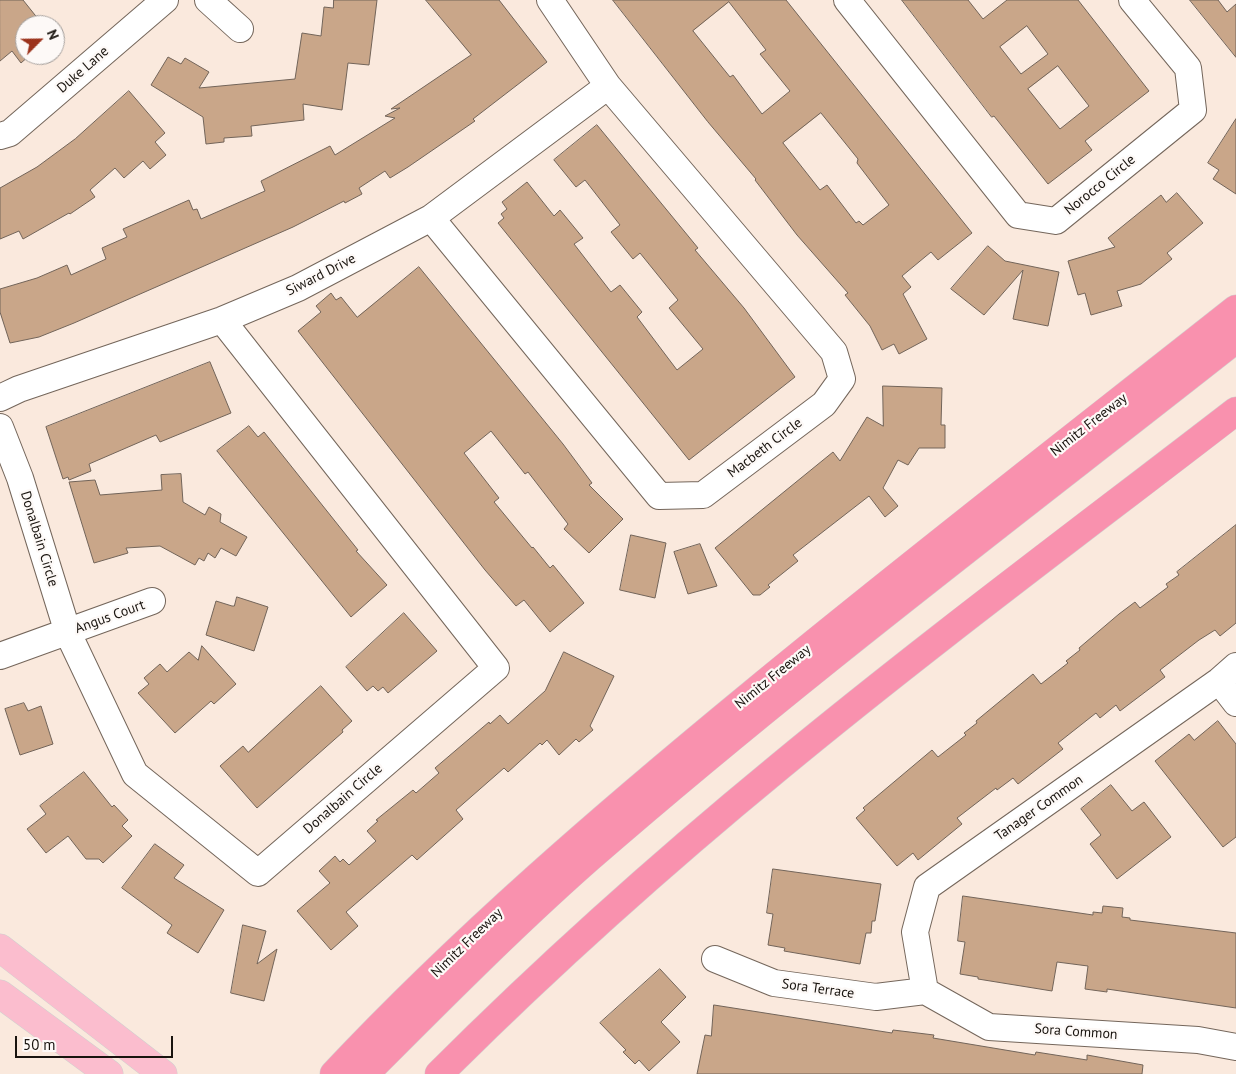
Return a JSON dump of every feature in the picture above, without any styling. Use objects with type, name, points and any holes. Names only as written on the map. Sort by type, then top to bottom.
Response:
[{"type":"highway","name":"Nimitz Freeway","points":[[334,1074],[467,941],[597,823],[844,618],[1236,309]]},
{"type":"highway","points":[[366,1074],[447,991],[586,861],[737,734],[1236,339]]},
{"type":"highway","points":[[438,1074],[517,997],[642,884],[779,767],[1236,411]]},
{"type":"main road","points":[[0,948],[163,1074]]},
{"type":"main road","points":[[0,994],[109,1074]]},
{"type":"street","name":"Duke Lane","points":[[3,130],[164,0]]},
{"type":"street","points":[[208,0],[240,29]]},
{"type":"street","points":[[550,0],[608,86]]},
{"type":"street","name":"Norocco Circle","points":[[847,0],[1018,215],[1056,221],[1193,110],[1188,68],[1132,0]]},
{"type":"street","name":"Macbeth Circle","points":[[431,218],[659,496],[703,496],[824,404],[842,379],[834,352],[608,86]]},
{"type":"street","name":"Siward Drive","points":[[0,398],[19,389],[222,320],[298,288],[431,218],[608,86]]},
{"type":"street","name":"Donalbain Circle","points":[[0,427],[20,478],[68,632],[135,774],[258,873],[496,668],[222,320]]},
{"type":"street","name":"Angus Court","points":[[0,656],[152,601]]},
{"type":"street","points":[[1227,674],[1236,703]]},
{"type":"street","name":"Tanager Common","points":[[925,991],[915,932],[927,888],[1227,674]]},
{"type":"street","name":"Sora Terrace","points":[[715,959],[774,984],[876,997],[925,991]]},
{"type":"street","name":"Sora Common","points":[[925,991],[989,1026],[1198,1040],[1236,1047]]},
{"type":"building","points":[[0,0],[23,0],[35,15],[15,15],[15,55],[12,51],[0,61]]},
{"type":"building","points":[[334,0],[377,0],[369,65],[348,63],[342,110],[303,104],[304,120],[251,126],[252,136],[224,138],[224,142],[206,144],[203,117],[151,85],[168,57],[181,64],[185,58],[209,72],[199,88],[295,79],[302,33],[321,36],[324,7],[333,8]]},
{"type":"building","points":[[426,0],[499,0],[547,62],[473,119],[475,121],[390,178],[385,171],[359,188],[362,194],[345,203],[344,201],[293,227],[74,323],[39,337],[10,343],[0,312],[0,289],[37,278],[67,265],[71,275],[106,259],[102,248],[127,237],[123,229],[189,200],[193,210],[197,209],[201,219],[265,191],[261,181],[330,146],[335,155],[395,118],[385,116],[400,108],[391,109],[471,55]]},
{"type":"building","points":[[613,0],[786,0],[972,233],[938,260],[931,252],[902,276],[911,287],[903,294],[927,339],[899,354],[894,344],[882,350],[870,326],[845,295],[848,293],[797,235],[756,179],[708,122]],"holes":[[[729,2],[766,50],[760,54],[790,91],[762,114],[733,75],[730,77],[693,31]],[[821,113],[858,159],[857,163],[889,205],[863,225],[859,221],[856,223],[827,185],[820,190],[783,143]]]},
{"type":"building","points":[[902,0],[968,0],[983,19],[1007,0],[1078,0],[1149,91],[1085,141],[1092,150],[1048,184],[994,116],[992,117]],"holes":[[[1027,26],[1048,54],[1021,74],[1000,47]],[[1058,66],[1089,106],[1060,129],[1028,89]]]},
{"type":"building","points":[[1190,0],[1218,0],[1227,12],[1236,4],[1236,57]]},
{"type":"building","points":[[129,91],[165,133],[155,142],[166,155],[150,169],[143,161],[124,178],[115,168],[90,190],[95,197],[70,214],[23,239],[19,231],[0,239],[0,188],[37,167],[75,139]]},
{"type":"building","points":[[1236,119],[1236,194],[1213,179],[1219,170],[1208,163]]},
{"type":"building","points":[[597,125],[698,248],[695,250],[744,308],[795,377],[689,460],[498,223],[504,218],[501,214],[507,209],[502,202],[527,182],[554,216],[560,210],[583,238],[574,244],[611,292],[620,285],[642,312],[637,317],[677,370],[703,349],[669,308],[678,300],[640,253],[633,259],[611,232],[620,225],[585,180],[576,187],[554,160]]},
{"type":"building","points":[[1177,193],[1203,223],[1167,253],[1172,259],[1141,284],[1117,291],[1122,306],[1091,315],[1085,293],[1078,295],[1068,261],[1115,247],[1108,238],[1161,195],[1166,202]]},
{"type":"building","points":[[988,246],[1005,261],[1059,272],[1048,326],[1013,319],[1023,270],[984,315],[951,289]]},
{"type":"building","points":[[419,267],[563,444],[592,483],[589,485],[623,519],[589,553],[564,529],[568,524],[528,472],[525,474],[491,431],[464,453],[499,498],[494,502],[532,548],[550,568],[553,565],[584,603],[550,632],[524,600],[516,606],[485,570],[298,331],[321,312],[316,306],[331,293],[336,300],[341,297],[357,317]]},
{"type":"building","points":[[210,362],[231,413],[160,442],[156,435],[89,464],[91,471],[69,480],[68,477],[63,479],[46,427]]},
{"type":"building","points":[[883,386],[942,388],[941,425],[945,425],[945,448],[919,448],[908,465],[898,460],[883,488],[898,506],[885,517],[869,496],[793,555],[798,561],[768,585],[770,587],[760,595],[753,595],[715,548],[833,452],[840,461],[867,417],[883,426]]},
{"type":"building","points":[[249,426],[258,437],[264,432],[358,550],[356,551],[387,585],[351,617],[217,451]]},
{"type":"building","points":[[181,474],[183,502],[205,515],[209,507],[221,514],[220,522],[247,537],[236,556],[221,548],[215,558],[208,553],[204,561],[199,558],[195,565],[160,546],[126,548],[128,553],[94,563],[69,482],[95,480],[100,495],[162,490],[161,475]]},
{"type":"building","points":[[1236,525],[1236,623],[1220,636],[1215,630],[1199,640],[1160,670],[1165,677],[1120,711],[1116,705],[1100,718],[1096,713],[1058,743],[1063,749],[1018,784],[1013,778],[997,790],[996,788],[957,818],[962,824],[918,860],[913,853],[897,866],[856,818],[865,810],[863,808],[932,750],[938,757],[966,735],[964,733],[977,723],[976,721],[1033,674],[1041,684],[1068,663],[1066,661],[1080,650],[1079,648],[1119,614],[1135,602],[1140,608],[1168,587],[1166,584],[1179,575],[1177,572]]},
{"type":"building","points":[[631,535],[666,543],[655,598],[620,590]]},
{"type":"building","points":[[700,544],[717,586],[688,594],[674,552]]},
{"type":"building","points":[[237,597],[268,607],[254,651],[206,635],[216,601],[234,606]]},
{"type":"building","points":[[404,613],[437,651],[388,693],[383,687],[378,691],[373,686],[367,691],[346,667]]},
{"type":"building","points":[[202,646],[236,684],[214,704],[211,701],[175,733],[138,693],[149,684],[144,678],[160,664],[167,672],[189,652],[198,660]]},
{"type":"building","points":[[564,652],[614,676],[590,726],[593,730],[579,742],[576,739],[559,755],[547,740],[542,745],[540,743],[508,772],[504,768],[456,810],[463,819],[417,860],[412,855],[346,912],[358,926],[331,950],[297,911],[330,883],[319,871],[335,856],[340,862],[343,859],[349,865],[376,841],[367,831],[378,821],[376,820],[413,790],[416,793],[439,773],[435,768],[489,722],[490,724],[500,715],[508,724],[545,691]]},
{"type":"building","points":[[321,686],[352,721],[342,730],[343,732],[257,808],[220,766],[243,746],[248,752]]},
{"type":"building","points":[[24,703],[28,711],[41,706],[53,744],[20,755],[5,709]]},
{"type":"building","points":[[1218,721],[1236,744],[1236,837],[1223,847],[1155,761],[1189,734],[1194,740]]},
{"type":"building","points":[[84,772],[112,807],[114,805],[128,820],[122,826],[132,836],[103,863],[99,859],[86,859],[68,836],[46,853],[27,829],[46,814],[40,806]]},
{"type":"building","points":[[1111,785],[1132,811],[1144,802],[1171,837],[1117,879],[1090,844],[1101,835],[1081,809]]},
{"type":"building","points":[[155,844],[184,865],[174,878],[224,910],[198,953],[167,933],[172,925],[122,888]]},
{"type":"building","points":[[773,869],[881,884],[875,921],[872,921],[871,933],[866,933],[860,964],[784,951],[785,948],[768,945],[773,914],[767,913]]},
{"type":"building","points":[[963,896],[1093,915],[1093,912],[1102,913],[1103,906],[1123,908],[1122,917],[1130,918],[1130,920],[1236,933],[1236,1008],[1107,989],[1107,992],[1085,989],[1088,966],[1057,962],[1052,991],[978,979],[978,977],[960,974],[965,942],[958,941]]},
{"type":"building","points":[[243,925],[266,931],[257,964],[277,949],[264,1001],[231,993]]},
{"type":"building","points":[[660,969],[686,997],[661,1022],[680,1042],[649,1071],[639,1060],[635,1064],[623,1052],[626,1050],[600,1023]]},
{"type":"building","points":[[714,1005],[892,1033],[893,1030],[934,1035],[933,1038],[1035,1055],[1036,1052],[1087,1060],[1087,1055],[1143,1065],[1142,1074],[697,1074],[705,1035],[711,1036]]}]
